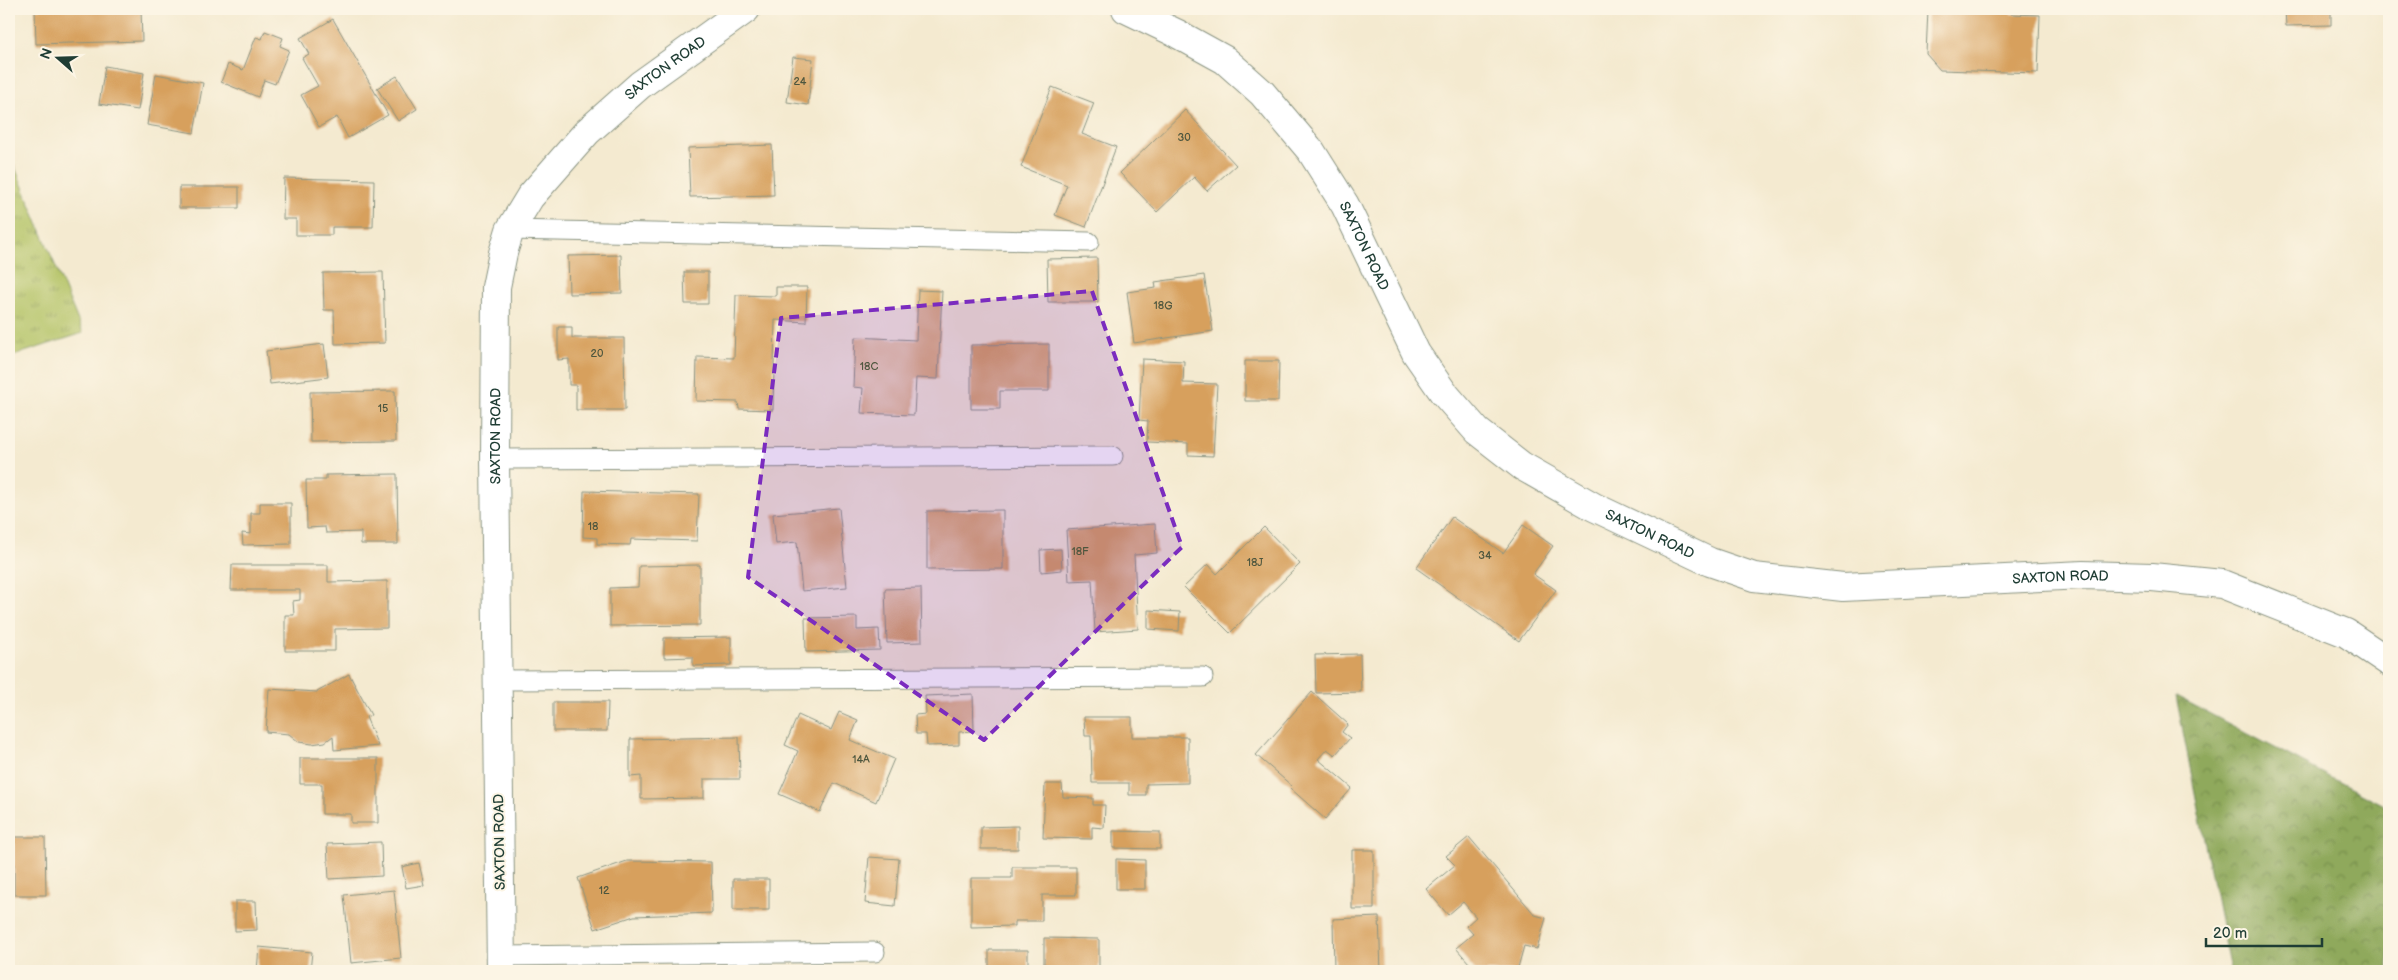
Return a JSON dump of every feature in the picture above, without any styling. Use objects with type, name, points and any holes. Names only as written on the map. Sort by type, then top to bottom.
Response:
[{"type":"street","name":"SAXTON ROAD","points":[[501,964],[495,459],[496,287],[510,230],[535,190],[587,132],[640,85],[746,9]]},
{"type":"street","name":"SAXTON ROAD","points":[[1126,9],[1176,33],[1225,60],[1262,92],[1311,151],[1345,205],[1416,353],[1443,392],[1476,431],[1522,466],[1594,507],[1710,562],[1754,577],[1843,587],[2083,575],[2152,577],[2222,584],[2346,632],[2389,662]]},
{"type":"lane","points":[[510,230],[1089,242]]},
{"type":"lane","points":[[495,459],[1113,456]]},
{"type":"lane","points":[[497,680],[1203,677]]},
{"type":"lane","points":[[501,964],[875,952]]},
{"type":"highlighted area","points":[[1092,291],[1182,547],[984,740],[748,577],[781,318]]},
{"type":"shaded area","points":[[2383,9],[2389,9],[2389,42]]},
{"type":"green space","points":[[9,153],[83,333],[9,357]]},
{"type":"green space","points":[[2176,696],[2389,808],[2389,971],[2230,971]]},
{"type":"building","points":[[35,9],[141,9],[142,41],[36,44]]},
{"type":"building","points":[[1928,9],[2012,9],[2011,14],[2040,15],[2038,73],[1940,70],[1926,54]]},
{"type":"building","points":[[2285,9],[2331,9],[2331,25],[2286,26]]},
{"type":"building","points":[[333,19],[388,115],[348,138],[337,117],[319,127],[301,95],[318,86],[302,58],[309,54],[300,38]]},
{"type":"building","points":[[265,31],[283,38],[280,46],[289,50],[275,84],[264,80],[258,97],[221,82],[228,64],[243,70],[256,37],[262,39]]},
{"type":"building","points":[[793,57],[813,59],[808,105],[787,102]]},
{"type":"building","points":[[105,66],[144,73],[138,110],[99,104]]},
{"type":"building","points":[[156,74],[203,83],[194,133],[147,125]]},
{"type":"building","points":[[397,76],[417,109],[398,121],[377,88]]},
{"type":"building","points":[[1052,87],[1094,103],[1082,134],[1116,147],[1086,227],[1055,215],[1067,185],[1021,167]]},
{"type":"building","points":[[1185,110],[1236,165],[1207,191],[1194,177],[1157,212],[1120,173]]},
{"type":"building","points":[[772,145],[774,195],[690,197],[688,148]]},
{"type":"building","points":[[284,178],[374,180],[373,227],[332,227],[332,235],[296,235],[296,219],[283,219]]},
{"type":"building","points":[[179,187],[239,187],[239,208],[179,208]]},
{"type":"building","points":[[621,255],[622,293],[569,294],[568,256]]},
{"type":"building","points":[[1097,258],[1098,302],[1048,302],[1047,259]]},
{"type":"building","points":[[383,272],[385,343],[335,344],[334,310],[324,310],[323,273]]},
{"type":"building","points":[[684,272],[708,272],[708,304],[685,304]]},
{"type":"building","points":[[1204,275],[1213,331],[1134,343],[1127,292],[1156,288],[1155,282]]},
{"type":"building","points":[[776,287],[807,287],[806,322],[775,320],[773,410],[739,409],[738,402],[696,401],[697,357],[734,358],[736,295],[776,296]]},
{"type":"building","points":[[918,290],[942,291],[938,379],[916,378],[914,415],[861,413],[863,388],[853,387],[855,337],[916,340]]},
{"type":"building","points":[[558,327],[572,327],[572,338],[624,338],[625,410],[576,410],[576,385],[569,385],[569,359],[558,360]]},
{"type":"building","points":[[324,344],[328,377],[270,384],[266,351]]},
{"type":"building","points":[[1049,344],[1049,391],[1000,391],[1000,409],[971,409],[971,345]]},
{"type":"building","points":[[1142,359],[1184,361],[1183,383],[1217,384],[1213,456],[1188,455],[1188,444],[1147,442],[1148,421],[1139,420]]},
{"type":"building","points":[[1245,361],[1279,361],[1278,401],[1245,401]]},
{"type":"building","points":[[395,391],[396,441],[311,442],[310,392]]},
{"type":"building","points":[[397,474],[398,544],[361,544],[361,532],[326,533],[325,527],[307,528],[306,480],[326,480],[326,475]]},
{"type":"building","points":[[584,491],[699,494],[697,541],[631,539],[630,545],[597,544],[597,538],[583,537]]},
{"type":"building","points":[[260,503],[291,503],[291,544],[243,545],[242,533],[251,534],[251,513],[260,513]]},
{"type":"building","points":[[839,508],[847,587],[802,591],[797,542],[776,544],[773,514]]},
{"type":"building","points":[[1003,510],[1003,569],[927,570],[927,511]]},
{"type":"building","points":[[1452,517],[1503,553],[1523,525],[1553,546],[1533,574],[1556,590],[1519,641],[1416,568]]},
{"type":"building","points":[[1155,524],[1157,553],[1134,555],[1138,629],[1095,632],[1092,580],[1069,581],[1066,530]]},
{"type":"building","points":[[1264,527],[1300,564],[1230,633],[1184,587],[1208,564],[1217,574]]},
{"type":"building","points":[[1061,549],[1062,570],[1041,572],[1040,550]]},
{"type":"building","points":[[232,565],[328,565],[328,582],[387,581],[387,628],[335,629],[335,651],[285,651],[285,615],[294,615],[293,601],[300,600],[300,590],[231,590]]},
{"type":"building","points":[[700,565],[700,625],[610,626],[610,588],[638,587],[639,566]]},
{"type":"building","points":[[921,588],[922,642],[887,643],[885,589]]},
{"type":"building","points":[[1148,610],[1180,612],[1179,631],[1148,629]]},
{"type":"building","points":[[857,617],[857,630],[879,629],[880,650],[806,652],[805,618]]},
{"type":"building","points":[[731,637],[731,665],[693,666],[693,657],[664,658],[664,638]]},
{"type":"building","points":[[1360,654],[1361,692],[1316,693],[1315,655]]},
{"type":"building","points":[[349,674],[371,715],[366,717],[378,746],[334,750],[333,736],[325,742],[312,744],[299,742],[289,734],[266,732],[269,689],[317,692]]},
{"type":"building","points":[[1312,692],[1348,724],[1342,732],[1350,738],[1335,755],[1327,749],[1318,759],[1352,788],[1325,819],[1290,788],[1292,786],[1256,755]]},
{"type":"building","points":[[973,694],[974,731],[959,732],[959,745],[927,746],[926,734],[916,734],[915,715],[926,714],[925,696]]},
{"type":"building","points":[[553,702],[608,702],[607,731],[553,731]]},
{"type":"building","points":[[839,712],[858,720],[850,740],[894,759],[876,802],[834,783],[820,812],[779,794],[798,751],[785,745],[798,715],[831,730]]},
{"type":"building","points":[[1084,717],[1132,717],[1132,737],[1188,737],[1188,783],[1146,784],[1146,795],[1129,795],[1129,783],[1092,783],[1091,736],[1085,736]]},
{"type":"building","points":[[739,737],[740,779],[704,779],[704,798],[641,799],[641,776],[630,777],[630,739]]},
{"type":"building","points":[[300,758],[378,758],[378,823],[351,823],[351,814],[322,814],[322,784],[300,784]]},
{"type":"building","points":[[1045,784],[1062,784],[1063,797],[1093,798],[1093,805],[1105,805],[1104,828],[1092,827],[1092,839],[1043,838]]},
{"type":"building","points":[[1018,826],[1018,849],[981,849],[981,827]]},
{"type":"building","points":[[1113,831],[1160,832],[1160,849],[1113,848]]},
{"type":"building","points":[[14,837],[45,837],[46,895],[14,895]]},
{"type":"building","points":[[1469,837],[1535,915],[1546,918],[1537,949],[1524,946],[1517,971],[1476,971],[1456,948],[1473,934],[1466,926],[1476,917],[1463,902],[1448,915],[1426,889],[1455,865],[1446,856]]},
{"type":"building","points":[[381,842],[382,876],[329,879],[327,844]]},
{"type":"building","points":[[1352,850],[1374,850],[1374,909],[1352,909]]},
{"type":"building","points":[[869,857],[899,859],[895,906],[865,903]]},
{"type":"building","points":[[1116,859],[1145,860],[1145,889],[1116,889]]},
{"type":"building","points":[[627,861],[711,862],[712,913],[634,916],[595,929],[578,878]]},
{"type":"building","points":[[419,863],[424,885],[406,888],[402,867]]},
{"type":"building","points":[[1012,867],[1076,867],[1076,895],[1042,895],[1042,921],[1015,921],[1015,926],[971,927],[971,878],[1012,878]]},
{"type":"building","points":[[733,879],[769,879],[769,910],[733,910]]},
{"type":"building","points":[[394,890],[401,958],[351,963],[344,895]]},
{"type":"building","points":[[235,901],[256,901],[257,930],[235,931]]},
{"type":"building","points":[[1379,917],[1381,971],[1334,971],[1333,919]]},
{"type":"building","points":[[1044,938],[1099,939],[1099,970],[1044,969]]},
{"type":"building","points":[[259,947],[312,952],[310,971],[257,971]]},
{"type":"building","points":[[989,950],[1028,950],[1028,971],[989,971]]}]
